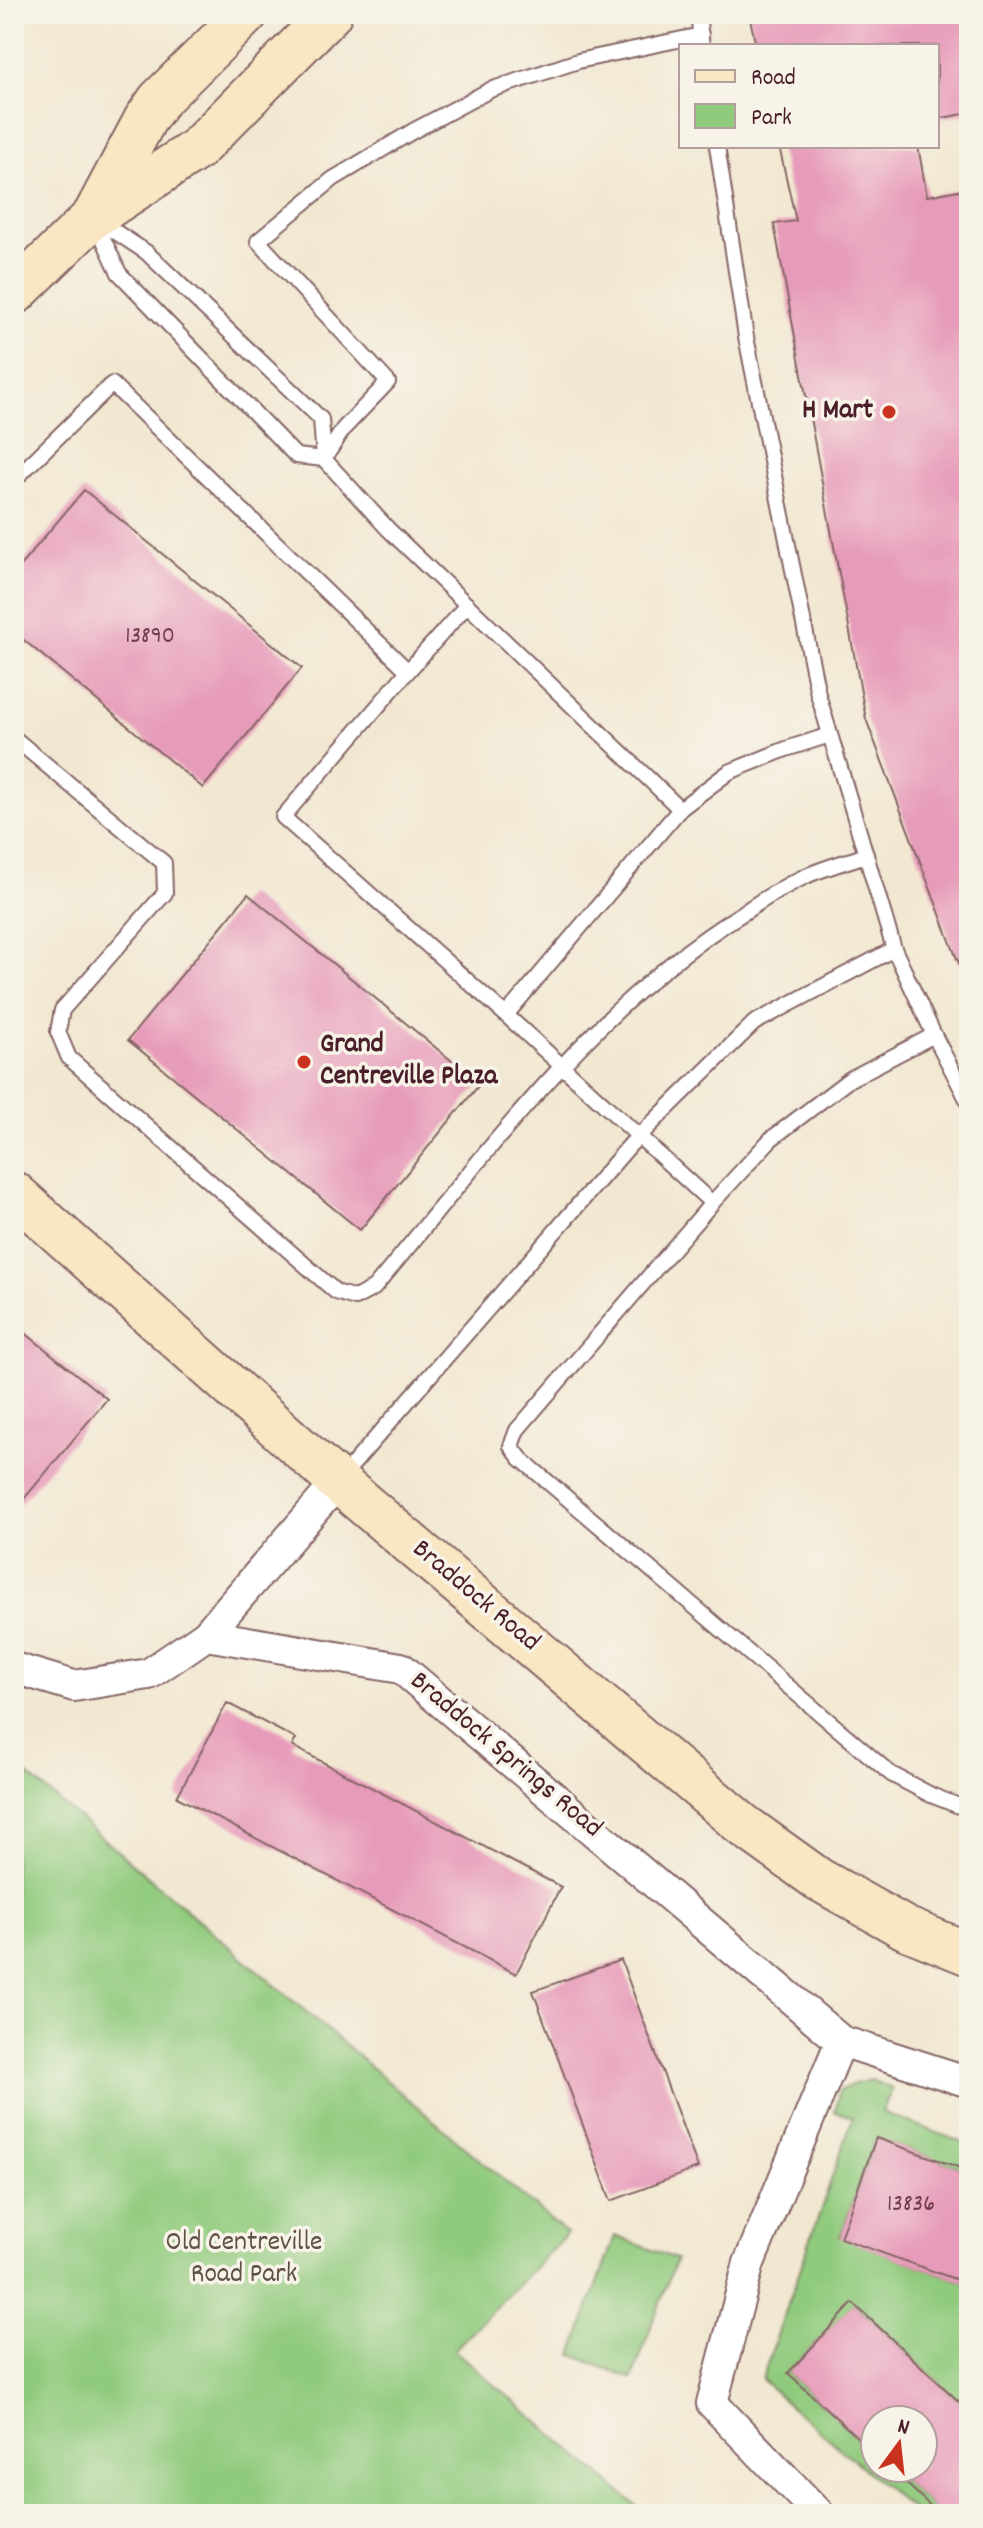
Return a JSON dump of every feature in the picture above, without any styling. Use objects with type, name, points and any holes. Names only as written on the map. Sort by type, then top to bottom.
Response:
[{"type":"street","points":[[93,217],[159,100],[246,14]]},
{"type":"street","points":[[14,294],[93,217],[197,149],[330,14]]},
{"type":"street","name":"Braddock Road","points":[[14,1193],[338,1482],[743,1825],[818,1879],[905,1928],[969,1954]]},
{"type":"street","points":[[14,1668],[74,1686],[149,1674],[206,1635],[338,1482]]},
{"type":"street","name":"Braddock Springs Road","points":[[206,1635],[401,1668],[841,2041],[969,2082]]},
{"type":"street","points":[[819,2514],[712,2403],[749,2263],[841,2041]]},
{"type":"lane","points":[[324,459],[344,428],[388,382],[258,241],[333,179],[490,90],[578,61],[702,40],[698,14]]},
{"type":"lane","points":[[717,148],[746,337],[818,694],[894,949],[969,1103]]},
{"type":"lane","points":[[93,217],[119,273],[296,456],[324,459]]},
{"type":"lane","points":[[93,217],[146,252],[321,419],[324,459],[388,529],[680,809]]},
{"type":"lane","points":[[14,480],[112,384],[408,671]]},
{"type":"lane","points":[[467,605],[283,817],[712,1203]]},
{"type":"lane","points":[[506,1015],[680,809],[729,772],[830,735]]},
{"type":"lane","points":[[14,738],[164,863],[165,893],[62,1010],[58,1032],[69,1058],[336,1292],[355,1298],[374,1288],[561,1066],[640,988],[711,932],[803,877],[866,855]]},
{"type":"lane","points":[[338,1482],[639,1136],[754,1023],[894,949]]},
{"type":"lane","points":[[934,1035],[850,1079],[771,1139],[517,1430],[511,1446],[521,1459],[891,1774],[969,1810]]},
{"type":"green space","name":"Old Centreville Road Park","points":[[14,1763],[567,2234],[454,2350],[646,2514],[14,2514]]},
{"type":"green space","points":[[871,2080],[892,2089],[882,2112],[969,2145],[969,2171],[876,2138],[840,2237],[969,2284],[969,2411],[854,2303],[788,2373],[859,2439],[859,2465],[762,2379],[853,2117],[835,2112],[839,2091]]},
{"type":"green space","points":[[615,2236],[676,2259],[632,2379],[572,2355]]},
{"type":"green space","points":[[882,2484],[907,2484],[939,2514],[917,2514]]},
{"type":"building","points":[[749,14],[969,14],[969,113],[939,119],[939,44],[756,44]]},
{"type":"building","name":"H Mart","points":[[779,148],[918,148],[927,196],[969,188],[969,984],[866,719],[774,224],[796,221]]},
{"type":"building","points":[[84,490],[302,668],[203,788],[14,632],[14,573]]},
{"type":"building","name":"Grand Centreville Plaza","points":[[248,894],[480,1084],[360,1230],[128,1040]]},
{"type":"building","points":[[19,1328],[107,1399],[14,1511],[14,1334]]},
{"type":"building","points":[[227,1703],[296,1739],[292,1746],[561,1887],[516,1974],[177,1797]]},
{"type":"building","points":[[621,1960],[698,2168],[611,2201],[533,1991]]},
{"type":"building","points":[[876,2138],[969,2171],[969,2284],[840,2238]]},
{"type":"building","points":[[853,2303],[969,2411],[969,2514],[956,2508],[948,2514],[939,2514],[907,2484],[939,2484],[939,2404],[859,2404],[859,2439],[788,2373]]},
{"type":"place","name":"H Mart","points":[[889,412]]},
{"type":"place","name":"Grand Centreville Plaza","points":[[304,1062]]}]
